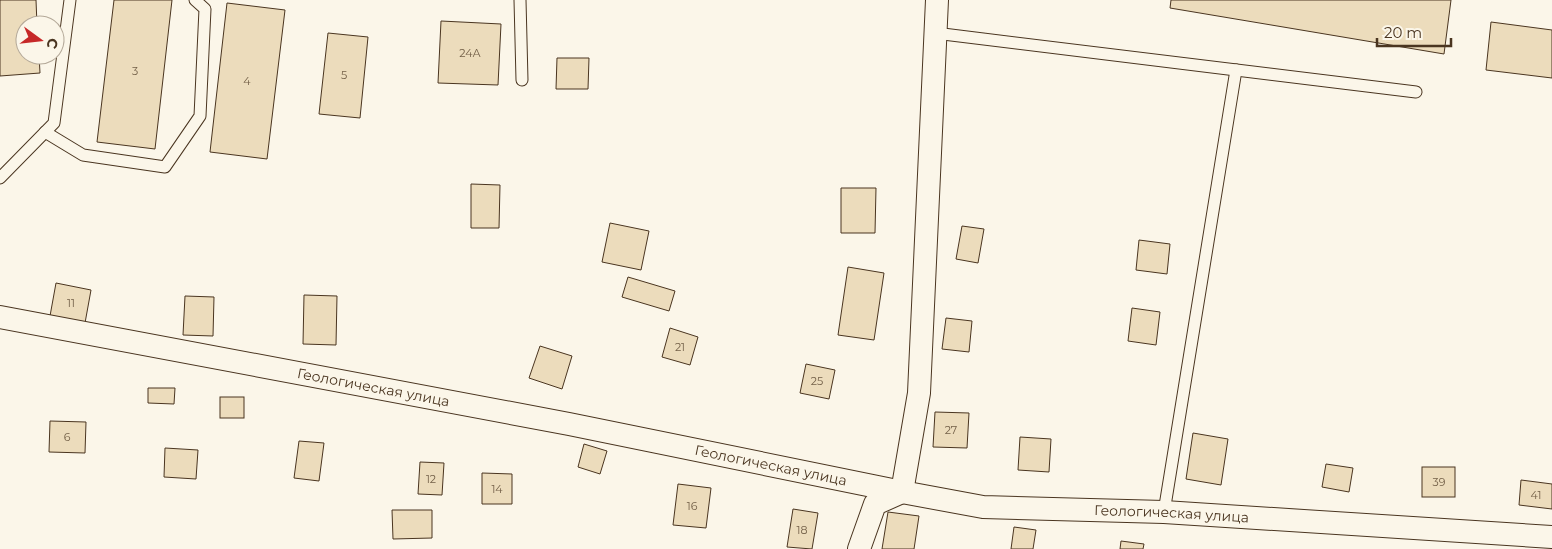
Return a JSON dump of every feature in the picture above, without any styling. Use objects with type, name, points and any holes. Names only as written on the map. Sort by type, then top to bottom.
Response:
[{"type":"street","points":[[858,549],[875,504],[902,492],[919,393],[937,0]]},
{"type":"street","name":"Геологическая улица","points":[[0,317],[569,424],[983,507],[1164,512],[1552,538]]},
{"type":"lane","points":[[0,178],[54,123],[70,0]]},
{"type":"lane","points":[[45,132],[83,155],[165,167],[200,116],[205,9],[196,0]]},
{"type":"lane","points":[[520,0],[522,80]]},
{"type":"lane","points":[[935,33],[1416,92]]},
{"type":"lane","points":[[1164,512],[1236,70]]},
{"type":"building","points":[[0,0],[36,0],[37,15],[15,15],[15,65],[40,65],[40,73],[0,76]]},
{"type":"building","points":[[114,0],[172,0],[155,149],[97,142]]},
{"type":"building","points":[[1171,0],[1451,0],[1444,54],[1170,8]]},
{"type":"building","points":[[227,3],[285,10],[267,159],[210,152]]},
{"type":"building","points":[[441,21],[501,24],[498,85],[438,83]]},
{"type":"building","points":[[1491,22],[1552,30],[1552,78],[1486,70]]},
{"type":"building","points":[[328,33],[368,37],[360,118],[319,114]]},
{"type":"building","points":[[557,58],[589,58],[588,89],[556,89]]},
{"type":"building","points":[[471,184],[500,185],[499,228],[471,228]]},
{"type":"building","points":[[841,188],[876,188],[875,233],[841,233]]},
{"type":"building","points":[[610,223],[649,231],[641,270],[602,262]]},
{"type":"building","points":[[962,226],[984,229],[978,263],[956,259]]},
{"type":"building","points":[[1139,240],[1170,244],[1167,274],[1136,270]]},
{"type":"building","points":[[848,267],[884,273],[874,340],[838,335]]},
{"type":"building","points":[[628,277],[675,291],[669,311],[622,297]]},
{"type":"building","points":[[56,283],[91,290],[85,323],[50,316]]},
{"type":"building","points":[[304,295],[337,296],[336,345],[303,344]]},
{"type":"building","points":[[185,296],[214,297],[213,336],[183,335]]},
{"type":"building","points":[[1132,308],[1160,312],[1156,345],[1128,341]]},
{"type":"building","points":[[946,318],[972,321],[969,352],[942,349]]},
{"type":"building","points":[[670,328],[698,337],[690,365],[662,357]]},
{"type":"building","points":[[540,346],[572,356],[562,389],[529,378]]},
{"type":"building","points":[[806,364],[835,370],[829,399],[800,393]]},
{"type":"building","points":[[148,388],[175,388],[174,404],[148,403]]},
{"type":"building","points":[[220,397],[244,397],[244,418],[220,418]]},
{"type":"building","points":[[935,412],[969,413],[967,448],[933,447]]},
{"type":"building","points":[[50,421],[86,422],[85,453],[49,452]]},
{"type":"building","points":[[1193,433],[1228,439],[1221,485],[1186,479]]},
{"type":"building","points":[[1020,437],[1051,439],[1049,472],[1018,470]]},
{"type":"building","points":[[299,441],[324,443],[319,481],[294,478]]},
{"type":"building","points":[[584,444],[607,451],[600,474],[578,467]]},
{"type":"building","points":[[165,448],[198,450],[196,479],[164,477]]},
{"type":"building","points":[[420,462],[444,463],[442,495],[418,494]]},
{"type":"building","points":[[1326,464],[1353,468],[1349,492],[1322,487]]},
{"type":"building","points":[[1422,467],[1455,467],[1455,497],[1422,497]]},
{"type":"building","points":[[482,473],[512,474],[512,504],[482,504]]},
{"type":"building","points":[[1521,480],[1552,484],[1552,509],[1519,505]]},
{"type":"building","points":[[678,484],[711,488],[706,528],[673,525]]},
{"type":"building","points":[[793,509],[818,513],[812,549],[787,547]]},
{"type":"building","points":[[392,510],[432,510],[432,538],[393,539]]},
{"type":"building","points":[[888,512],[919,516],[914,549],[882,549]]},
{"type":"building","points":[[1014,527],[1036,530],[1033,549],[1011,549]]},
{"type":"building","points":[[1121,541],[1144,544],[1143,549],[1120,549]]}]
